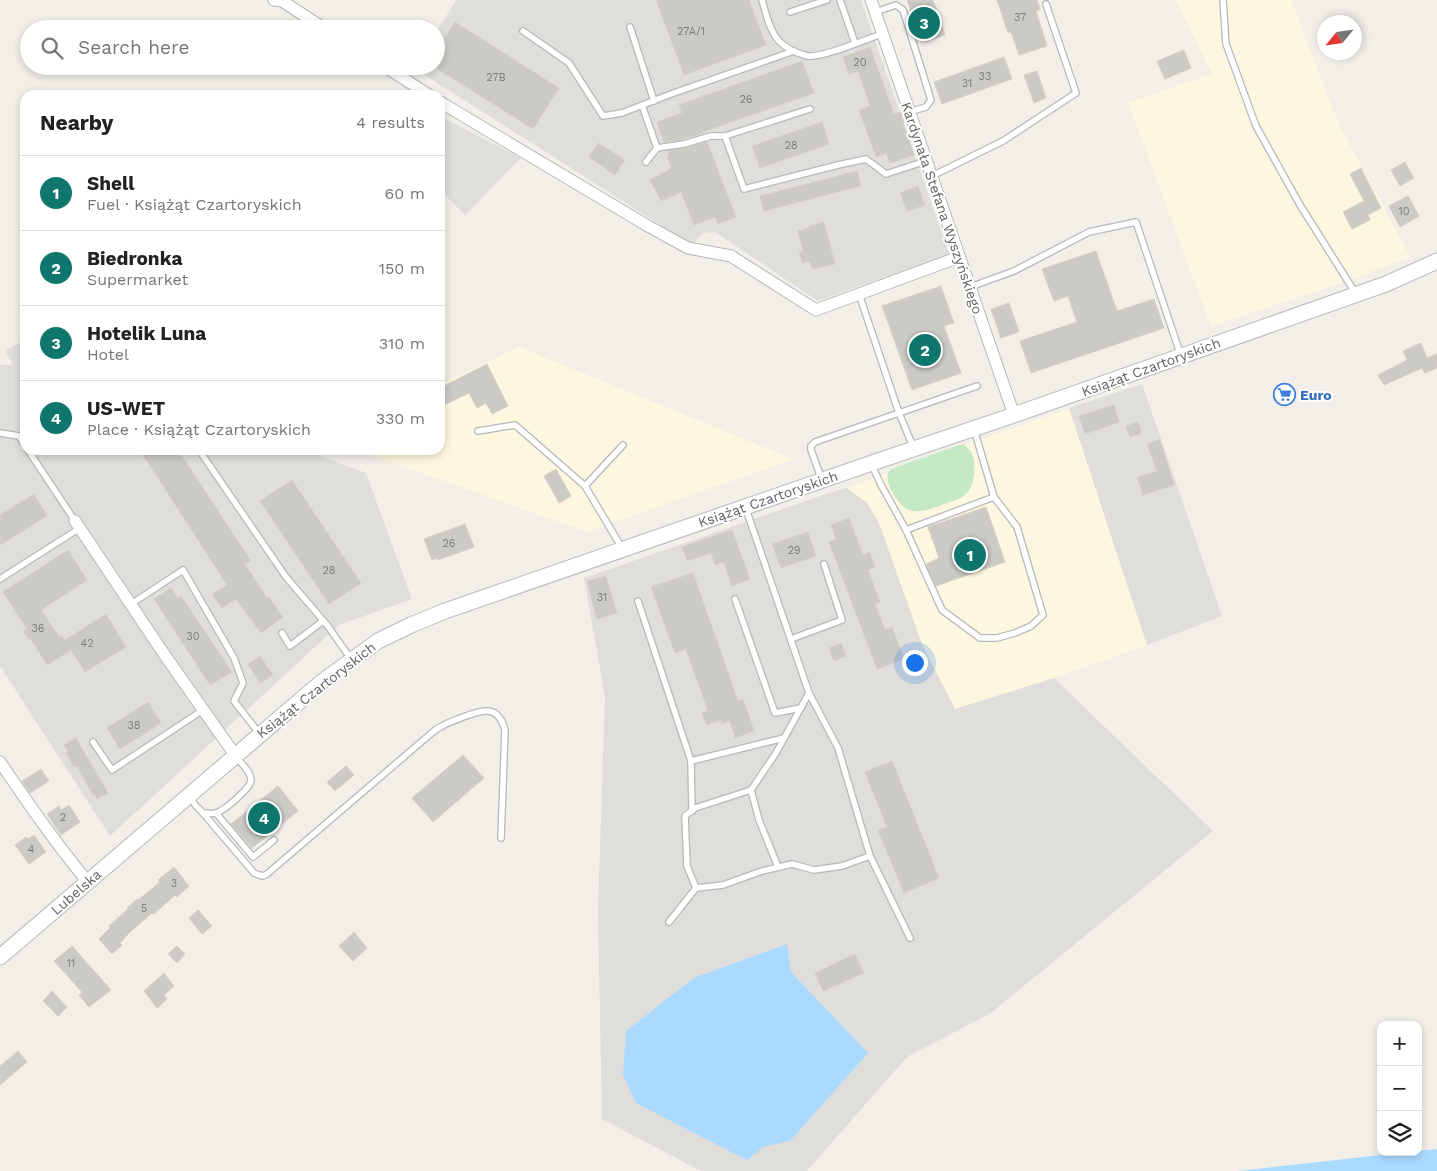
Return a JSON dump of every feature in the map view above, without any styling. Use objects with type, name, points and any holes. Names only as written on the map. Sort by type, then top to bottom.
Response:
[{"type":"main road","name":"Książąt Czartoryskich","points":[[151,828],[235,755],[351,659],[378,641],[419,622],[445,611],[1014,415],[1386,284],[1437,261]]},
{"type":"main road","name":"Lubelska","points":[[0,957],[151,828]]},
{"type":"street","points":[[274,0],[282,1],[311,20]]},
{"type":"street","name":"Kardynała Stefana Wyszyńskiego","points":[[871,0],[1014,415]]},
{"type":"street","points":[[398,75],[421,90]]},
{"type":"street","points":[[445,105],[688,248],[731,256],[816,310],[959,257]]},
{"type":"street","points":[[78,524],[235,755]]},
{"type":"street","points":[[0,762],[44,826],[88,882]]},
{"type":"lane","points":[[762,0],[771,28],[780,42],[794,51],[810,56],[832,52],[882,34]]},
{"type":"lane","points":[[790,12],[827,0]]},
{"type":"lane","points":[[840,0],[855,43]]},
{"type":"lane","points":[[1223,0],[1226,44],[1256,126],[1300,205],[1356,294]]},
{"type":"lane","points":[[932,176],[1003,141],[1076,93],[1046,4]]},
{"type":"lane","points":[[875,12],[896,5],[903,10],[931,100],[926,107],[910,112]]},
{"type":"lane","points":[[630,27],[654,100]]},
{"type":"lane","points":[[523,31],[569,63],[603,116],[622,113],[794,51]]},
{"type":"lane","points":[[642,105],[657,148]]},
{"type":"lane","points":[[646,162],[657,148],[684,144],[711,136],[725,136],[810,109]]},
{"type":"lane","points":[[725,136],[744,190],[866,159],[886,174],[926,161]]},
{"type":"lane","points":[[970,288],[1014,271],[1089,232],[1136,222],[1181,356]]},
{"type":"lane","points":[[859,294],[899,413],[914,449]]},
{"type":"lane","points":[[822,480],[811,450],[814,442],[977,386]]},
{"type":"lane","points":[[478,431],[514,425],[585,486],[623,549]]},
{"type":"lane","points":[[872,463],[880,483],[906,530],[942,610],[980,638],[997,638],[1015,633],[1031,626],[1043,615],[1017,526],[994,497],[974,428]]},
{"type":"lane","points":[[0,433],[20,438]]},
{"type":"lane","points":[[585,486],[623,445]]},
{"type":"lane","points":[[0,579],[78,524],[31,455]]},
{"type":"lane","points":[[202,455],[286,577],[323,620],[351,659]]},
{"type":"lane","points":[[906,530],[994,497]]},
{"type":"lane","points":[[746,507],[809,692],[838,748],[870,856],[910,938]]},
{"type":"lane","points":[[791,639],[842,620],[824,564]]},
{"type":"lane","points":[[131,604],[183,570],[234,658],[243,683],[234,701],[260,734]]},
{"type":"lane","points":[[735,599],[775,713],[801,708]]},
{"type":"lane","points":[[638,601],[691,762],[692,811]]},
{"type":"lane","points":[[282,633],[290,646],[323,620]]},
{"type":"lane","points":[[696,888],[687,866],[685,816],[695,808],[751,790],[776,753],[809,692]]},
{"type":"lane","points":[[93,742],[112,770],[203,710]]},
{"type":"lane","points":[[189,796],[254,873],[263,876],[268,874],[434,731],[447,723],[483,711],[489,711],[500,718],[505,730],[501,838]]},
{"type":"lane","points":[[691,762],[784,738]]},
{"type":"lane","points":[[203,813],[216,813],[231,803],[251,785],[251,775],[235,755]]},
{"type":"lane","points":[[751,790],[759,820],[778,867]]},
{"type":"lane","points":[[216,813],[254,858],[274,840]]},
{"type":"lane","points":[[669,922],[696,888],[723,886],[762,871],[792,864],[814,870],[842,866],[870,856]]},
{"type":"shaded area","points":[[456,0],[861,0],[949,254],[818,301],[715,232],[703,233],[692,245],[424,75],[445,75],[444,20]]},
{"type":"shaded area","points":[[1176,0],[1291,0],[1339,125],[1410,257],[1338,284],[1211,326],[1128,103],[1212,74]]},
{"type":"shaded area","points":[[445,119],[521,158],[465,215],[445,195]]},
{"type":"shaded area","points":[[20,342],[20,455],[317,455],[366,473],[412,599],[339,625],[110,836],[0,666],[0,365],[13,365],[5,350]]},
{"type":"shaded area","points":[[519,347],[793,459],[587,532],[371,455],[445,455],[445,383]]},
{"type":"shaded area","points":[[1142,384],[1222,616],[1147,645],[1069,408]]},
{"type":"shaded area","points":[[1069,408],[1147,645],[1054,678],[955,709],[922,644],[867,503],[847,488]]},
{"type":"shaded area","points":[[847,488],[867,503],[879,523],[922,644],[955,709],[1054,678],[1213,831],[991,1013],[907,1057],[807,1171],[701,1171],[602,1119],[598,912],[605,697],[584,578]]},
{"type":"green space","points":[[963,444],[971,452],[974,461],[972,484],[967,493],[954,501],[923,511],[909,510],[900,503],[888,482],[888,474],[891,469]]},
{"type":"water","points":[[787,944],[791,972],[868,1053],[790,1141],[765,1146],[747,1160],[636,1103],[623,1075],[626,1031],[694,978]]},
{"type":"water","points":[[1437,1149],[1437,1171],[1238,1171],[1377,1155],[1422,1156],[1422,1151]]},
{"type":"building","points":[[656,0],[749,0],[766,45],[684,75]]},
{"type":"building","points":[[907,0],[933,0],[945,35],[925,42],[922,35],[920,36]]},
{"type":"building","points":[[997,0],[1037,0],[1040,9],[1036,11],[1047,46],[1019,55],[1011,32],[1008,33]]},
{"type":"building","points":[[455,22],[559,88],[533,129],[445,74],[445,38]]},
{"type":"building","points":[[870,47],[894,114],[901,112],[914,155],[890,163],[886,153],[876,157],[859,110],[870,106],[858,71],[849,74],[843,57]]},
{"type":"building","points":[[1184,50],[1191,68],[1165,79],[1157,61]]},
{"type":"building","points":[[1004,57],[1012,79],[942,104],[934,82]]},
{"type":"building","points":[[802,61],[814,93],[703,133],[664,142],[657,122],[682,113],[679,105]]},
{"type":"building","points":[[1037,71],[1046,98],[1034,103],[1024,75]]},
{"type":"building","points":[[822,122],[829,144],[760,168],[752,146]]},
{"type":"building","points":[[707,142],[736,217],[718,224],[715,217],[694,225],[681,192],[661,201],[650,180],[672,168],[667,157],[669,156],[668,151]]},
{"type":"building","points":[[598,143],[625,160],[615,175],[589,157]]},
{"type":"building","points":[[1405,162],[1414,178],[1400,186],[1391,170]]},
{"type":"building","points":[[1361,168],[1381,208],[1368,215],[1370,220],[1352,229],[1343,212],[1364,201],[1350,174]]},
{"type":"building","points":[[857,171],[861,186],[764,211],[760,196]]},
{"type":"building","points":[[918,186],[925,205],[907,211],[900,193]]},
{"type":"building","points":[[1408,196],[1419,216],[1400,227],[1389,206]]},
{"type":"building","points":[[824,222],[835,264],[812,269],[810,261],[802,263],[799,252],[803,251],[798,231]]},
{"type":"building","points":[[1096,251],[1117,311],[1154,299],[1164,328],[1031,373],[1020,341],[1077,322],[1068,296],[1054,301],[1042,269]]},
{"type":"building","points":[[941,286],[954,323],[944,326],[961,373],[912,390],[882,306]]},
{"type":"building","points":[[1009,303],[1019,332],[1001,338],[991,309]]},
{"type":"building","points":[[1421,343],[1427,358],[1437,354],[1437,368],[1425,373],[1422,368],[1384,385],[1378,375],[1407,360],[1403,351]]},
{"type":"building","points":[[487,364],[508,406],[492,414],[486,403],[477,408],[469,393],[445,405],[445,385]]},
{"type":"building","points":[[1114,405],[1119,422],[1085,434],[1079,416]]},
{"type":"building","points":[[1138,422],[1142,433],[1130,437],[1126,426]]},
{"type":"building","points":[[1160,439],[1174,485],[1143,495],[1137,477],[1157,471],[1147,444]]},
{"type":"building","points":[[143,455],[181,455],[251,561],[245,564],[267,598],[269,597],[283,617],[261,633],[236,599],[222,608],[212,594],[227,585]]},
{"type":"building","points":[[556,469],[571,496],[559,503],[544,476]]},
{"type":"building","points":[[292,480],[361,583],[329,604],[260,501]]},
{"type":"building","points":[[34,494],[47,516],[0,545],[0,515]]},
{"type":"building","points":[[986,507],[1005,562],[936,586],[926,564],[939,558],[928,527]]},
{"type":"building","points":[[849,518],[863,555],[870,552],[875,567],[868,570],[880,602],[875,604],[885,630],[892,627],[904,659],[877,669],[829,542],[836,539],[831,525]]},
{"type":"building","points":[[465,524],[474,547],[438,560],[438,558],[432,560],[424,539]]},
{"type":"building","points":[[732,530],[750,579],[732,586],[724,562],[715,565],[711,553],[687,561],[682,547]]},
{"type":"building","points":[[808,532],[816,556],[781,568],[772,544]]},
{"type":"building","points":[[68,550],[87,580],[41,610],[60,638],[62,636],[65,640],[106,614],[126,647],[85,672],[71,650],[47,665],[31,639],[29,640],[23,631],[27,629],[3,592]]},
{"type":"building","points":[[693,573],[738,701],[743,699],[754,731],[735,738],[730,721],[722,724],[721,720],[707,725],[702,713],[708,711],[686,649],[675,653],[651,587]]},
{"type":"building","points":[[606,576],[617,613],[597,619],[587,581]]},
{"type":"building","points":[[171,588],[178,598],[181,596],[232,672],[210,685],[154,599]]},
{"type":"building","points":[[841,643],[846,656],[834,661],[829,648]]},
{"type":"building","points":[[260,656],[273,675],[260,683],[248,664]]},
{"type":"building","points":[[148,702],[161,723],[120,749],[107,728]]},
{"type":"building","points":[[76,738],[108,793],[97,799],[77,766],[74,767],[66,753],[68,752],[64,745]]},
{"type":"building","points":[[463,755],[484,778],[433,822],[412,798]]},
{"type":"building","points":[[892,761],[939,878],[904,893],[878,830],[887,827],[865,772]]},
{"type":"building","points":[[346,766],[354,775],[335,791],[327,782]]},
{"type":"building","points":[[41,769],[49,781],[30,793],[22,781]]},
{"type":"building","points":[[278,786],[298,811],[252,848],[231,824]]},
{"type":"building","points":[[69,805],[80,822],[61,835],[47,814],[59,806],[61,810]]},
{"type":"building","points":[[34,835],[46,852],[29,864],[15,845],[26,837],[28,839]]},
{"type":"building","points":[[174,867],[189,886],[177,897],[175,895],[130,932],[120,943],[122,945],[112,954],[99,939],[127,908],[160,882],[158,880]]},
{"type":"building","points":[[198,910],[212,926],[202,934],[189,918]]},
{"type":"building","points":[[354,932],[367,948],[353,961],[339,946]]},
{"type":"building","points":[[72,946],[111,990],[89,1007],[79,995],[82,992],[54,961]]},
{"type":"building","points":[[177,946],[185,954],[177,963],[168,954]]},
{"type":"building","points":[[855,954],[864,973],[823,991],[815,973]]},
{"type":"building","points":[[164,973],[174,986],[164,995],[167,999],[157,1008],[144,991]]},
{"type":"building","points":[[52,991],[67,1007],[58,1016],[43,1001]]},
{"type":"building","points":[[18,1051],[27,1062],[0,1085],[0,1066]]},
{"type":"place","name":"Hotelik Luna","points":[[924,23]]},
{"type":"place","name":"Biedronka","points":[[925,350]]},
{"type":"place","name":"Euro","points":[[1284,395]]},
{"type":"place","name":"Shell","points":[[970,555]]},
{"type":"place","name":"US-WET","points":[[264,818]]}]
